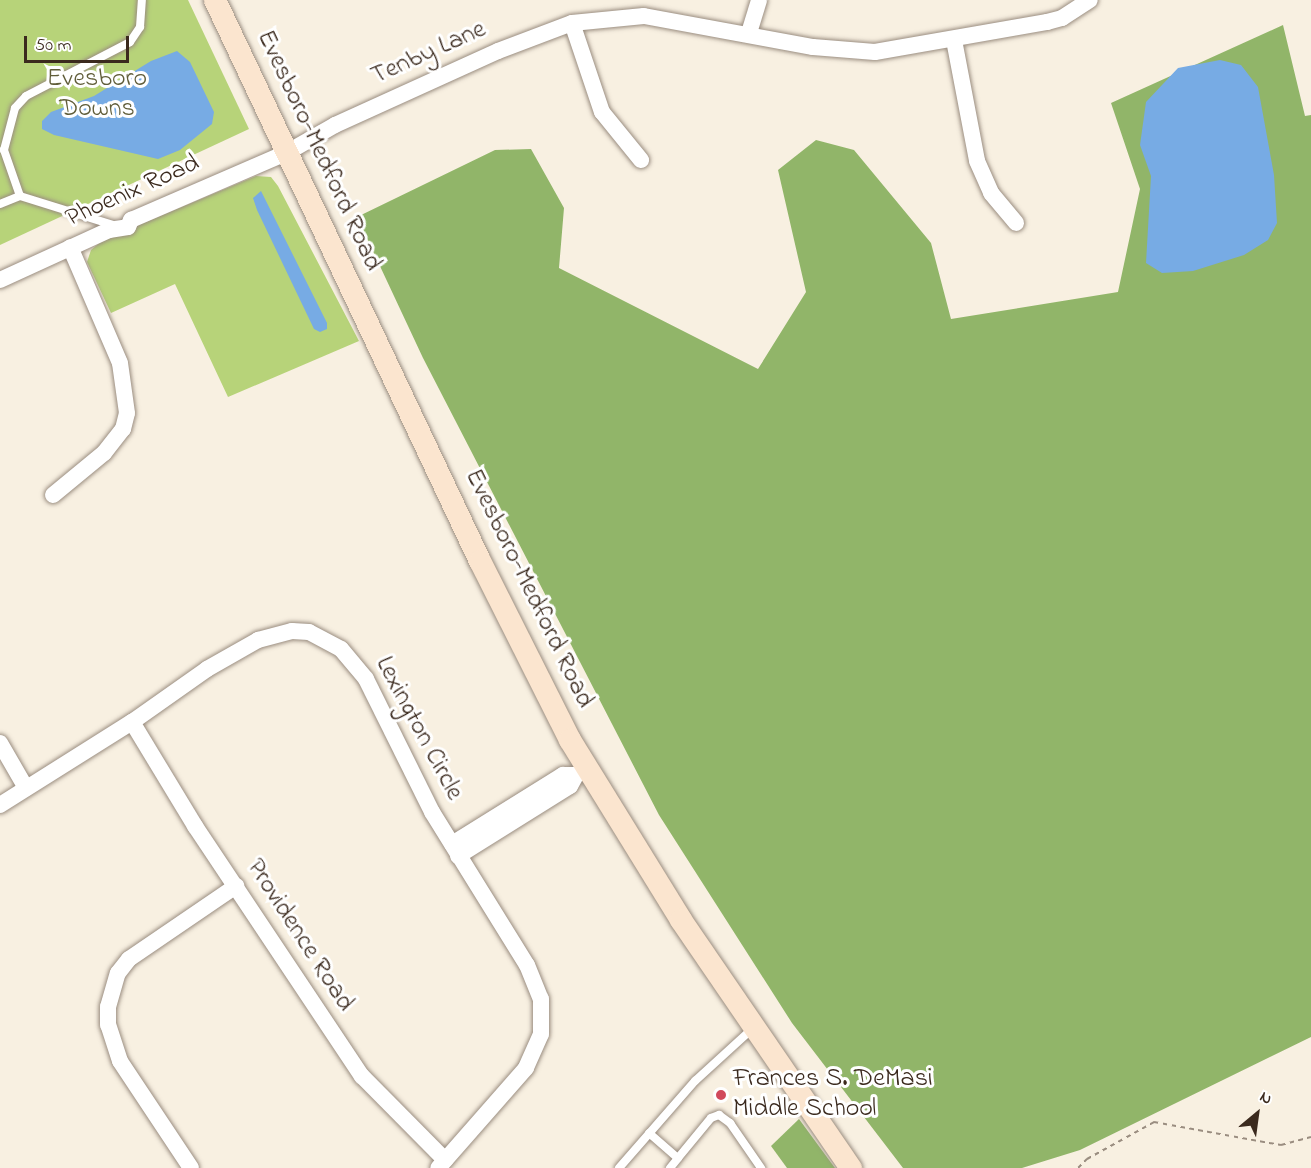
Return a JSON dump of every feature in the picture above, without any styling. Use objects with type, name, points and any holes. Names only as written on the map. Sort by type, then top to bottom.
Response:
[{"type":"street","name":"Evesboro-Medford Road","points":[[215,0],[581,772],[753,1028],[851,1168]]},
{"type":"street","points":[[749,33],[759,0]]},
{"type":"street","name":"Tenby Lane","points":[[288,152],[334,125],[498,51],[572,23],[644,16],[855,52],[895,51],[1062,18],[1090,0]]},
{"type":"street","points":[[572,23],[602,112],[641,160]]},
{"type":"street","points":[[954,40],[977,161],[991,193],[1016,223]]},
{"type":"street","name":"Phoenix Road","points":[[0,280],[110,230],[128,227],[131,220],[288,152]]},
{"type":"street","points":[[53,495],[104,453],[123,429],[127,413],[120,363],[70,247]]},
{"type":"street","name":"Lexington Circle","points":[[0,805],[132,722],[241,649],[274,635],[309,632],[326,639],[355,662],[455,850],[527,964],[543,1016],[536,1052],[526,1068],[442,1164]]},
{"type":"street","name":"Providence Road","points":[[132,722],[236,886],[362,1076],[442,1164]]},
{"type":"street","points":[[0,743],[26,788]]},
{"type":"street","points":[[455,850],[570,786],[581,772]]},
{"type":"street","points":[[191,1168],[120,1061],[108,1025],[108,1007],[118,973],[129,959],[236,886]]},
{"type":"lane","points":[[20,196],[4,150],[15,108],[26,96],[130,42],[140,27],[142,0]]},
{"type":"lane","points":[[0,204],[20,196],[98,222],[128,227]]},
{"type":"lane","points":[[620,1168],[695,1081],[753,1028]]},
{"type":"lane","points":[[670,1168],[711,1118],[719,1116],[730,1123],[761,1168]]},
{"type":"lane","points":[[649,1133],[678,1158]]},
{"type":"path","points":[[1078,1168],[1087,1159],[1155,1122],[1281,1145],[1311,1137]]},
{"type":"green space","name":"Evesboro Downs","points":[[0,0],[188,0],[249,129],[0,245]]},
{"type":"green space","points":[[1283,25],[1305,116],[1311,115],[1311,1037],[1080,1150],[1022,1168],[903,1168],[792,1023],[659,815],[423,358],[357,217],[495,150],[531,149],[564,208],[559,268],[758,369],[806,292],[778,170],[816,140],[854,150],[931,243],[951,319],[1118,292],[1140,189],[1111,103]]},
{"type":"green space","points":[[256,176],[271,177],[278,186],[359,341],[228,397],[175,284],[111,313],[87,262],[91,250],[103,240]]},
{"type":"green space","points":[[799,1119],[835,1168],[787,1168],[771,1146]]},
{"type":"water","points":[[177,51],[190,62],[214,112],[212,124],[180,150],[158,159],[54,135],[42,129],[42,121],[51,112],[94,96],[151,61]]},
{"type":"water","points":[[1220,60],[1241,65],[1258,87],[1274,175],[1277,223],[1268,240],[1244,255],[1193,271],[1162,273],[1146,263],[1151,176],[1140,145],[1146,102],[1178,68]]},
{"type":"water","points":[[261,191],[327,323],[327,329],[320,332],[314,329],[257,210],[253,198]]},
{"type":"place","name":"Frances S. DeMasi Middle School","points":[[721,1095]]}]
